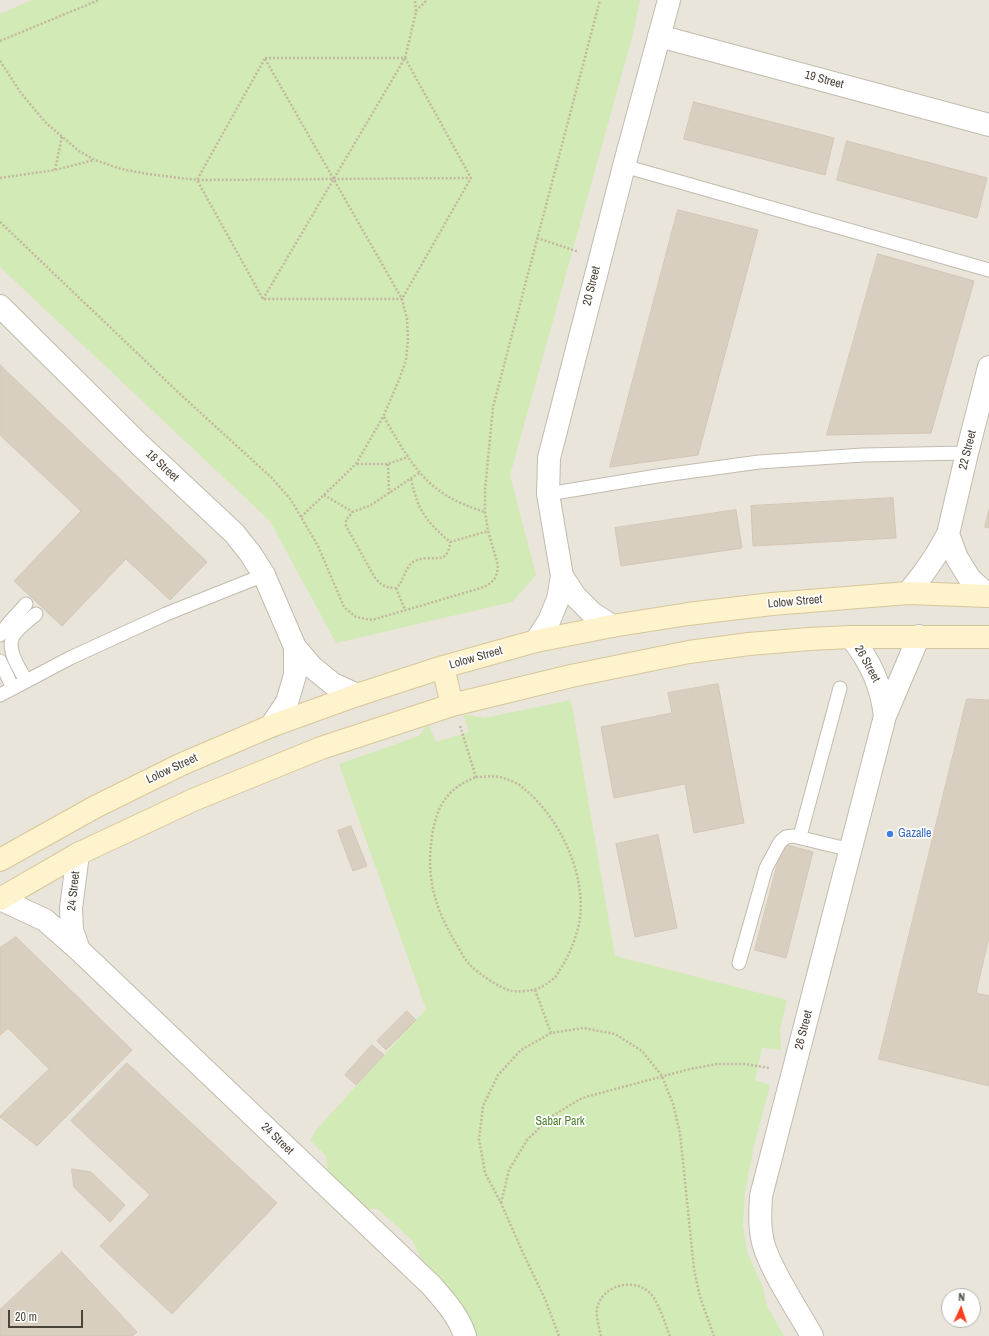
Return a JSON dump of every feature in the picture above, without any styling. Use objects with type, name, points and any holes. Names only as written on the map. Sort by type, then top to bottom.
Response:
[{"type":"street","name":"20 Street","points":[[536,641],[549,621],[558,599],[562,576],[548,494],[549,458],[599,259],[669,0]]},
{"type":"street","name":"19 Street","points":[[659,36],[989,125]]},
{"type":"street","name":"18 Street","points":[[0,306],[139,444],[234,533],[250,553],[264,575],[295,647],[317,672],[333,684],[357,695]]},
{"type":"street","name":"22 Street","points":[[908,592],[928,568],[948,534],[989,366]]},
{"type":"street","points":[[948,534],[956,558],[970,579],[989,596]]},
{"type":"street","name":"20 Street","points":[[562,576],[575,596],[592,613],[612,626]]},
{"type":"street","name":"Lolow Street","points":[[4,854],[182,764],[271,726],[357,695],[443,667],[536,641],[612,626],[688,614],[772,604],[908,592],[989,596]]},
{"type":"street","name":"26 Street","points":[[812,1336],[776,1272],[765,1248],[760,1223],[761,1196],[885,716],[919,636]]},
{"type":"street","points":[[0,899],[78,854],[193,800],[321,748],[452,705],[571,676],[689,652],[749,644],[851,637],[989,637]]},
{"type":"street","name":"26 Street","points":[[851,637],[864,654],[874,672],[879,686],[885,716]]},
{"type":"street","name":"18 Street","points":[[271,726],[287,702],[295,675],[295,647]]},
{"type":"street","points":[[443,667],[452,705]]},
{"type":"street","name":"24 Street","points":[[78,854],[70,908],[72,930],[79,950]]},
{"type":"street","name":"24 Street","points":[[0,899],[45,920],[79,950],[431,1285],[450,1306],[465,1336]]},
{"type":"lane","points":[[624,166],[989,270]]},
{"type":"lane","points":[[548,494],[657,476],[760,462],[863,455],[967,453]]},
{"type":"lane","points":[[0,694],[70,658],[166,614],[264,575]]},
{"type":"lane","points":[[0,635],[26,604]]},
{"type":"lane","points":[[26,681],[13,654],[11,642],[13,636],[36,614]]},
{"type":"lane","points":[[0,661],[13,688]]},
{"type":"lane","points":[[800,836],[840,688]]},
{"type":"lane","points":[[738,963],[762,878],[771,857],[780,842],[786,837],[800,836],[851,850]]},
{"type":"path","points":[[0,41],[99,0]]},
{"type":"path","points":[[263,299],[405,58],[416,12],[415,0]]},
{"type":"path","points":[[416,12],[427,0]]},
{"type":"path","points":[[0,222],[181,395],[272,478],[291,500],[318,546],[344,607],[356,617],[372,620],[480,588],[488,585],[494,580],[498,565],[484,512],[493,407],[600,0]]},
{"type":"path","points":[[265,58],[405,58]]},
{"type":"path","points":[[265,58],[402,298],[407,319],[408,340],[406,360],[383,417],[356,464],[301,517]]},
{"type":"path","points":[[197,180],[265,58]]},
{"type":"path","points":[[405,58],[471,178]]},
{"type":"path","points":[[0,61],[21,93],[45,122],[79,151],[95,160],[121,169],[197,180],[471,178]]},
{"type":"path","points":[[55,170],[62,136]]},
{"type":"path","points":[[0,178],[55,170],[95,160]]},
{"type":"path","points":[[402,298],[471,178]]},
{"type":"path","points":[[197,180],[263,299]]},
{"type":"path","points":[[537,238],[599,259]]},
{"type":"path","points":[[263,299],[402,298]]},
{"type":"path","points":[[383,417],[419,473],[438,490],[460,503],[484,512]]},
{"type":"path","points":[[356,464],[388,464],[408,457]]},
{"type":"path","points":[[388,464],[389,494]]},
{"type":"path","points":[[411,479],[415,497],[424,514],[436,529],[450,542],[450,549],[445,556],[438,559],[421,558],[413,562],[407,568],[402,581],[396,588],[388,588],[380,584],[375,578],[348,531],[346,520],[353,512],[371,505],[419,473]]},
{"type":"path","points":[[324,495],[353,512]]},
{"type":"path","points":[[450,542],[488,531]]},
{"type":"path","points":[[396,588],[405,610]]},
{"type":"path","points":[[452,705],[476,777]]},
{"type":"path","points":[[476,777],[502,777],[522,786],[543,807],[560,831],[572,857],[579,886],[580,900],[580,915],[576,938],[567,959],[554,978],[535,990],[512,991],[489,981],[470,965],[444,923],[435,900],[431,876],[430,851],[436,820],[442,803],[452,790],[476,777]]},
{"type":"path","points":[[535,990],[551,1033]]},
{"type":"path","points":[[559,1336],[545,1299],[501,1203],[485,1173],[479,1139],[483,1106],[498,1075],[521,1050],[551,1033],[583,1028],[615,1034],[642,1051],[662,1076],[673,1104],[680,1132],[694,1269],[700,1297],[714,1336]]},
{"type":"path","points":[[501,1203],[509,1170],[527,1140],[552,1116],[582,1098],[662,1076],[717,1064],[745,1064],[772,1068],[792,1077]]},
{"type":"path","points":[[601,1336],[598,1324],[597,1308],[605,1294],[618,1285],[634,1284],[649,1291],[658,1305],[670,1336]]},
{"type":"shaded area","points":[[0,0],[989,0],[989,1336],[0,1336]]},
{"type":"green space","points":[[32,0],[640,0],[633,34],[510,475],[536,575],[512,602],[336,643],[270,521],[0,267],[0,14]]},
{"type":"green space","name":"Sabar Park","points":[[571,700],[615,956],[787,1000],[780,1029],[781,1050],[762,1048],[755,1080],[770,1085],[754,1146],[745,1192],[743,1225],[747,1252],[763,1288],[767,1306],[784,1336],[471,1336],[422,1261],[412,1240],[378,1209],[368,1209],[328,1171],[326,1156],[310,1140],[317,1129],[426,1009],[339,764],[419,736],[428,724],[436,742],[469,732],[463,714],[484,718]]},
{"type":"building","points":[[694,102],[834,138],[825,175],[684,139]]},
{"type":"building","points":[[847,141],[987,178],[977,218],[837,180]]},
{"type":"building","points":[[678,210],[758,230],[698,455],[610,467]]},
{"type":"building","points":[[878,254],[974,281],[931,433],[827,435]]},
{"type":"building","points":[[0,365],[207,562],[170,600],[126,559],[62,626],[14,581],[81,511],[0,435]]},
{"type":"building","points":[[893,498],[896,538],[753,546],[751,506]]},
{"type":"building","points":[[736,510],[742,548],[621,566],[615,528]]},
{"type":"building","points":[[989,510],[989,528],[985,527]]},
{"type":"building","points":[[718,684],[744,823],[694,833],[685,784],[614,798],[601,727],[672,713],[668,693]]},
{"type":"building","points":[[967,699],[989,700],[989,937],[976,993],[989,996],[989,1086],[879,1059]]},
{"type":"building","points":[[351,826],[367,866],[353,871],[338,831]]},
{"type":"building","points":[[658,835],[677,928],[635,937],[616,844]]},
{"type":"building","points":[[783,844],[813,852],[786,958],[755,950]]},
{"type":"building","points":[[16,937],[132,1050],[37,1146],[0,1117],[49,1069],[8,1028],[0,1035],[0,948]]},
{"type":"building","points":[[407,1011],[416,1020],[386,1050],[377,1041]]},
{"type":"building","points":[[372,1045],[384,1055],[356,1085],[345,1075]]},
{"type":"building","points":[[127,1063],[277,1203],[172,1314],[100,1246],[150,1195],[71,1121]]},
{"type":"building","points":[[72,1169],[91,1172],[125,1205],[110,1222],[74,1187]]},
{"type":"building","points":[[62,1252],[137,1332],[132,1336],[0,1336],[0,1310]]},
{"type":"place","name":"Gazalle","points":[[890,834]]}]
